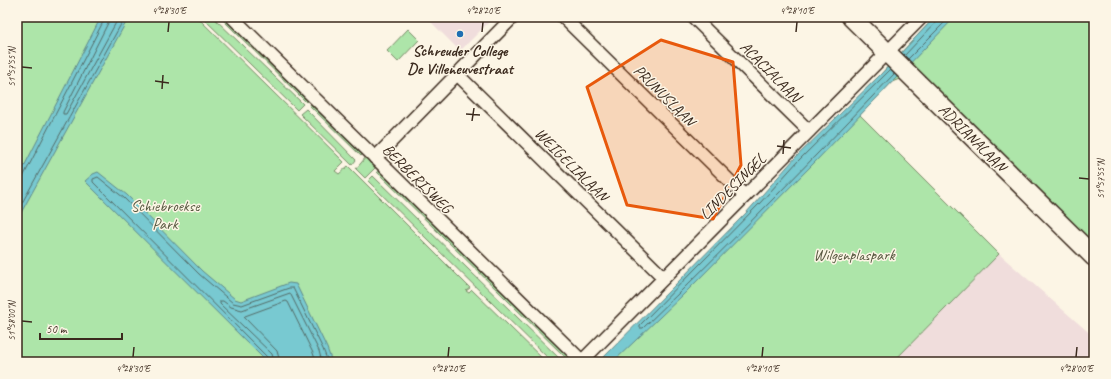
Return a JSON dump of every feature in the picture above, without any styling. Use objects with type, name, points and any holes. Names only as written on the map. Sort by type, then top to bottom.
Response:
[{"type":"street","name":"BERBERISWEG","points":[[232,17],[583,361]]},
{"type":"street","points":[[375,158],[513,17]]},
{"type":"street","name":"PRUNUSLAAN","points":[[564,17],[745,196]]},
{"type":"street","name":"ACACIALAAN","points":[[693,17],[809,131]]},
{"type":"street","name":"ADRIANALAAN","points":[[852,17],[1094,257]]},
{"type":"street","name":"LINDESINGEL","points":[[583,361],[809,131],[889,54],[922,17]]},
{"type":"street","name":"WEIGELIALAAN","points":[[457,74],[664,278]]},
{"type":"highlighted area","points":[[661,40],[733,62],[741,165],[713,219],[627,205],[587,87]]},
{"type":"shaded area","name":"Schreuder College De Villeneuvestraat","points":[[426,17],[494,17],[460,51]]},
{"type":"shaded area","points":[[999,254],[1094,337],[1094,362],[893,362]]},
{"type":"green space","name":"Schiebroekse Park","points":[[17,17],[197,17],[344,162],[335,171],[339,174],[348,166],[470,288],[466,291],[469,293],[472,290],[546,362],[17,362]]},
{"type":"green space","points":[[202,17],[213,17],[303,104],[297,110]]},
{"type":"green space","points":[[220,17],[224,17],[308,100],[306,102]]},
{"type":"green space","name":"Wilgenplaspark","points":[[935,17],[1094,17],[1094,242],[1092,243],[1030,184],[1033,181],[1025,173],[1021,176],[919,71],[892,82],[860,115],[999,254],[893,362],[608,362]]},
{"type":"green space","points":[[408,29],[419,40],[398,62],[387,51]]},
{"type":"green space","points":[[311,102],[363,154],[361,156],[309,105]]},
{"type":"green space","points":[[306,109],[356,160],[352,165],[300,114]]},
{"type":"green space","points":[[366,157],[376,167],[365,178],[356,169]]},
{"type":"green space","points":[[379,169],[569,356],[567,359],[377,172]]},
{"type":"green space","points":[[373,176],[563,362],[552,362],[368,181]]},
{"type":"water","points":[[101,17],[129,17],[17,220],[17,180]]},
{"type":"water","points":[[935,17],[955,17],[814,163],[684,294],[613,362],[603,362],[601,360],[746,213],[795,158],[881,74]]},
{"type":"water","points":[[98,172],[127,195],[202,271],[235,299],[241,301],[289,283],[296,284],[327,348],[332,362],[267,362],[85,181],[93,174]]},
{"type":"place","name":"Schreuder College De Villeneuvestraat","points":[[460,34]]}]
